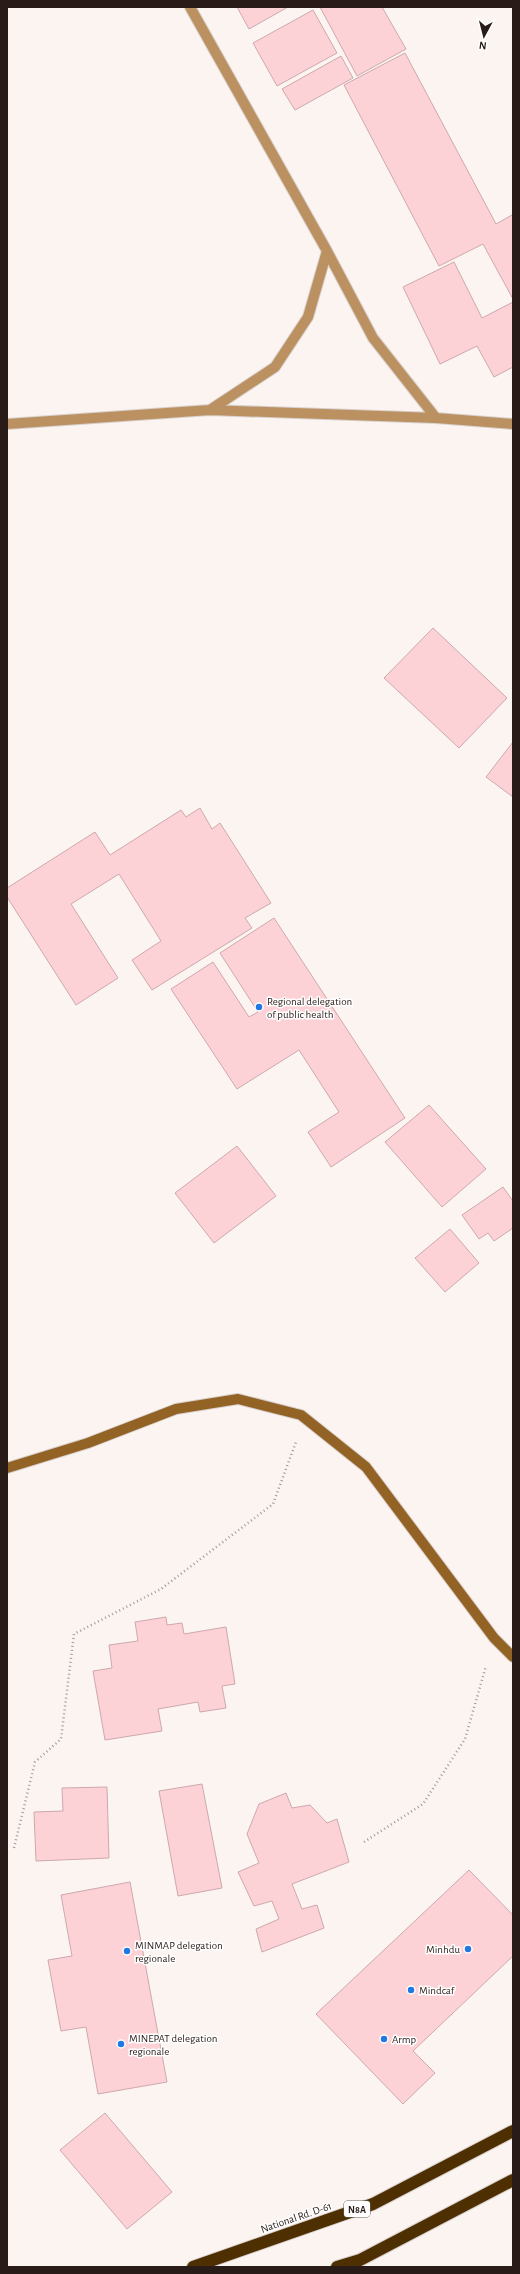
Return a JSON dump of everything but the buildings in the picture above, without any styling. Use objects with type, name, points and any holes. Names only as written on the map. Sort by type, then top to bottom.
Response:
[{"type":"highway","name":"National Rd. D-61","points":[[193,2267],[374,2204],[513,2130]]},
{"type":"highway","points":[[337,2267],[360,2260],[513,2180]]},
{"type":"street","points":[[190,7],[327,251],[373,338],[436,418]]},
{"type":"street","points":[[210,410],[275,367],[308,317],[327,251]]},
{"type":"street","points":[[7,424],[210,410],[436,418],[513,424]]},
{"type":"street","points":[[7,1468],[88,1442],[176,1409],[238,1399],[301,1415],[366,1467],[494,1638],[513,1657]]},
{"type":"path","points":[[14,1848],[35,1762],[61,1739],[74,1634],[160,1589],[272,1504],[295,1444],[301,1415]]},
{"type":"path","points":[[364,1842],[423,1804],[465,1740],[494,1638]]},
{"type":"place","name":"Regional delegation of public health","points":[[259,1007]]},
{"type":"place","name":"Minhdu","points":[[468,1949]]},
{"type":"place","name":"MINMAP delegation regionale","points":[[127,1951]]},
{"type":"place","name":"Mindcaf","points":[[411,1990]]},
{"type":"place","name":"Armp","points":[[384,2039]]},
{"type":"place","name":"MINEPAT delegation regionale","points":[[121,2044]]}]
